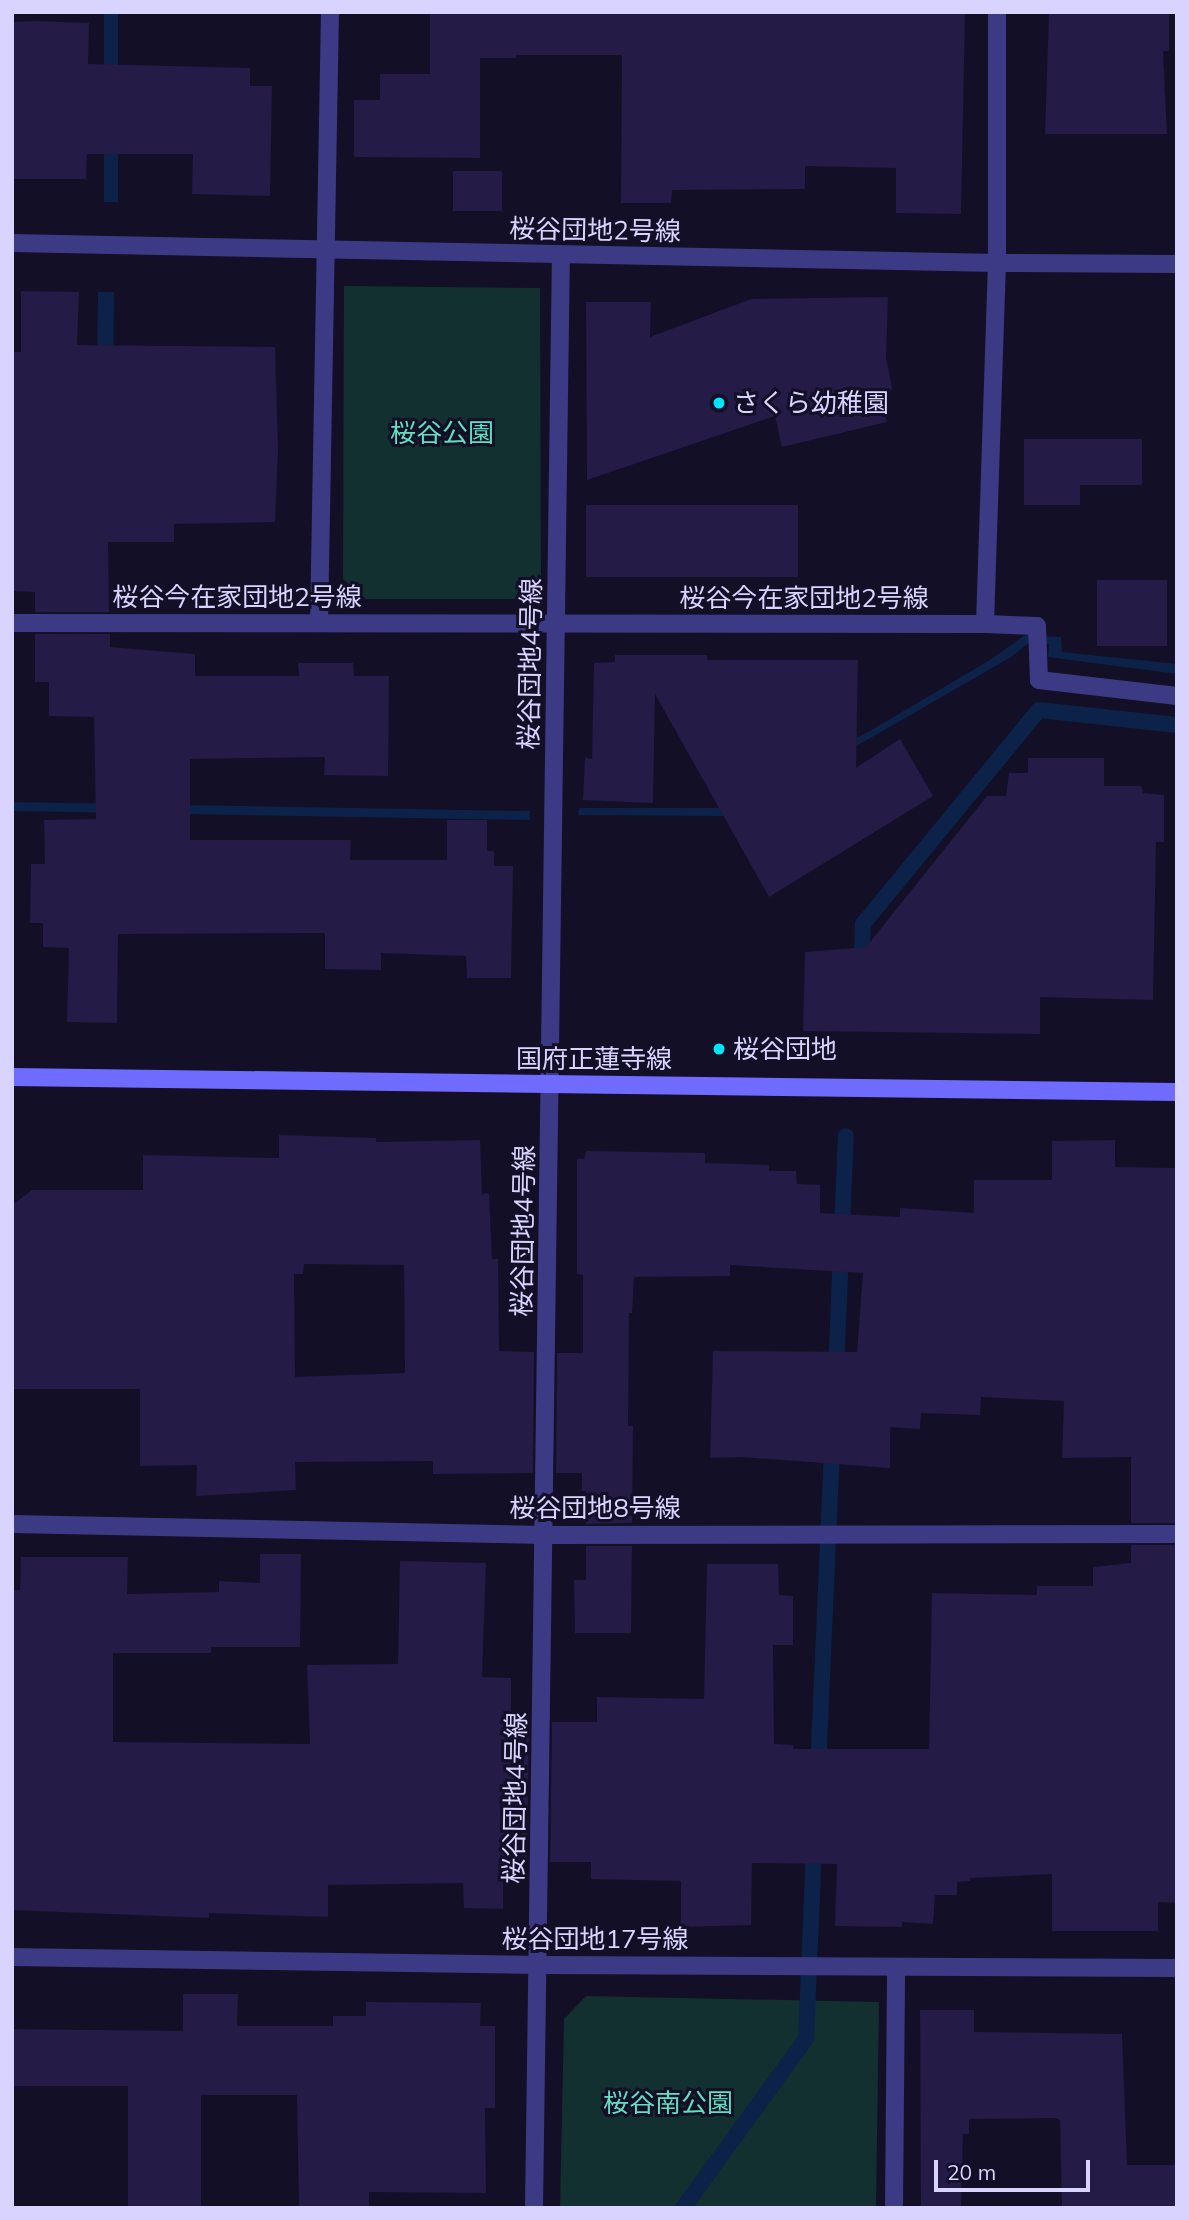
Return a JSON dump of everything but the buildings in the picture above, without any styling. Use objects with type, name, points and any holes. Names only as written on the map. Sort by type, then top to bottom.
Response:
[{"type":"main road","name":"国府正蓮寺線","points":[[12,1077],[552,1086],[722,1084],[1177,1092]]},
{"type":"street","points":[[319,623],[330,12]]},
{"type":"street","points":[[985,624],[997,263],[997,12]]},
{"type":"street","name":"桜谷団地2号線","points":[[12,243],[561,256],[1177,264]]},
{"type":"street","name":"桜谷団地4号線","points":[[534,2208],[540,1965],[561,256]]},
{"type":"street","name":"桜谷今在家団地2号線","points":[[12,623],[1037,626],[1039,680],[1177,696]]},
{"type":"street","name":"桜谷団地8号線","points":[[12,1524],[544,1535],[1177,1534]]},
{"type":"street","name":"桜谷団地17号線","points":[[12,1957],[540,1965],[1177,1968]]},
{"type":"street","points":[[894,2208],[896,1967]]},
{"type":"green space","name":"桜谷公園","points":[[344,286],[540,288],[541,581],[517,599],[366,599],[343,579]]},
{"type":"green space","name":"桜谷南公園","points":[[586,1996],[879,2002],[876,2208],[560,2208],[564,2019]]},
{"type":"water","points":[[104,12],[118,12],[118,202],[104,202]]},
{"type":"water","points":[[98,292],[114,292],[113,440],[12,438],[12,423],[96,425]]},
{"type":"water","points":[[1025,635],[1061,637],[1062,652],[1177,664],[1177,674],[1048,657],[1049,644],[1029,643],[1011,657],[867,740],[722,816],[578,815],[579,808],[721,808],[868,732],[990,660]]},
{"type":"water","points":[[12,802],[530,811],[530,820],[12,811]]},
{"type":"waterway","points":[[861,968],[863,924],[1039,710],[1177,725]]},
{"type":"waterway","points":[[836,1371],[846,1136]]},
{"type":"waterway","points":[[818,1770],[832,1443]]},
{"type":"waterway","points":[[683,2208],[806,2039],[814,1845]]},
{"type":"place","name":"さくら幼稚園","points":[[719,403]]},
{"type":"place","name":"桜谷団地","points":[[719,1049]]}]
